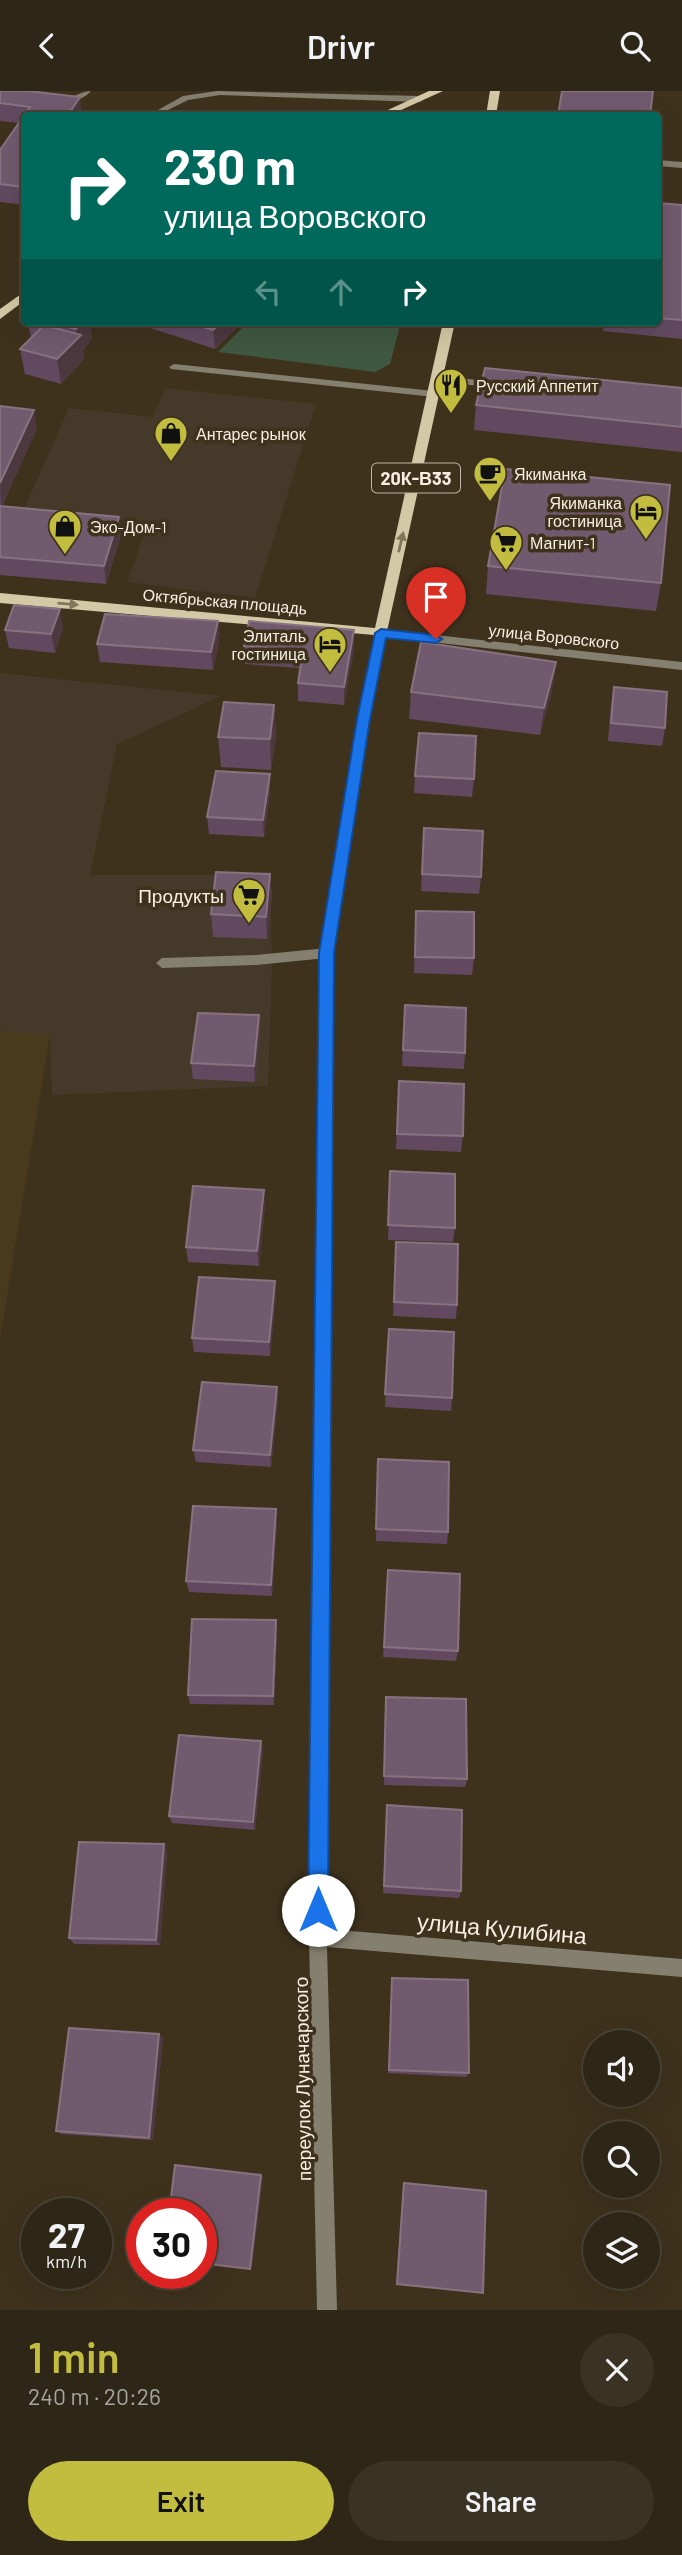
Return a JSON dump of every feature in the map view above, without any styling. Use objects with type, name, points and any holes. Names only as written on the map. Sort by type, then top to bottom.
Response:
[{"type":"main road","points":[[391,112],[439,91]]},
{"type":"main road","points":[[492,112],[495,91]]},
{"type":"main road","points":[[0,315],[21,298]]},
{"type":"main road","name":"20К-В33","points":[[381,633],[448,326]]},
{"type":"main road","name":"Октябрьская площадь","points":[[0,598],[381,633]]},
{"type":"street","points":[[35,91],[38,95],[66,100],[76,100],[87,91]]},
{"type":"street","points":[[159,112],[186,98],[220,93],[420,99]]},
{"type":"street","points":[[661,163],[682,165]]},
{"type":"street","points":[[174,367],[434,394]]},
{"type":"street","points":[[437,379],[505,386]]},
{"type":"street","name":"улица Воровского","points":[[381,633],[682,666]]},
{"type":"street","name":"переулок Луначарского","points":[[327,2310],[318,1937],[327,953],[363,719],[381,633]]},
{"type":"street","points":[[162,963],[256,960],[327,953]]},
{"type":"street","name":"улица Кулибина","points":[[318,1937],[682,1968]]},
{"type":"shaded area","name":"Антарес рынок","points":[[165,388],[316,404],[255,598],[127,582],[148,523],[24,509],[69,408],[153,417]]},
{"type":"shaded area","points":[[0,673],[221,696],[117,744],[90,875],[270,875],[272,966],[268,1086],[52,1095],[50,1036],[0,1031]]},
{"type":"shaded area","points":[[0,1031],[50,1035],[0,1339]]},
{"type":"green space","points":[[244,326],[400,326],[390,364],[375,372],[218,352]]},
{"type":"building","points":[[0,91],[80,97],[70,112],[26,112],[30,107],[0,103]]},
{"type":"building","points":[[562,91],[653,91],[650,112],[558,112]]},
{"type":"building","points":[[21,120],[21,187],[0,184],[0,150]]},
{"type":"building","points":[[661,203],[682,205],[682,320],[661,318]]},
{"type":"building","points":[[43,326],[81,335],[57,359],[20,349]]},
{"type":"building","points":[[200,326],[218,326],[213,330]]},
{"type":"building","points":[[485,368],[682,388],[682,427],[476,405]]},
{"type":"building","points":[[0,406],[34,410],[0,483]]},
{"type":"building","points":[[505,469],[670,485],[661,583],[488,566]]},
{"type":"building","points":[[0,506],[119,517],[104,566],[0,557]]},
{"type":"building","points":[[14,605],[60,609],[51,634],[5,630]]},
{"type":"building","points":[[105,614],[218,621],[211,652],[97,644]]},
{"type":"building","points":[[249,621],[354,630],[344,687],[298,683],[303,651],[244,646]]},
{"type":"building","points":[[421,642],[556,662],[544,708],[411,692]]},
{"type":"building","points":[[614,687],[667,692],[665,728],[611,723]]},
{"type":"building","points":[[224,702],[274,705],[270,739],[218,737]]},
{"type":"building","points":[[419,733],[476,736],[474,779],[415,776]]},
{"type":"building","points":[[216,771],[270,774],[263,820],[207,817]]},
{"type":"building","points":[[424,828],[483,831],[481,877],[422,874]]},
{"type":"building","points":[[216,872],[270,874],[266,917],[211,914]]},
{"type":"building","points":[[416,911],[474,912],[474,958],[415,957]]},
{"type":"building","points":[[405,1005],[466,1008],[465,1053],[403,1050]]},
{"type":"building","points":[[198,1013],[259,1015],[254,1066],[191,1063]]},
{"type":"building","points":[[399,1081],[464,1084],[463,1136],[397,1134]]},
{"type":"building","points":[[390,1171],[455,1174],[455,1228],[388,1225]]},
{"type":"building","points":[[193,1186],[264,1190],[257,1251],[186,1247]]},
{"type":"building","points":[[396,1242],[458,1244],[457,1305],[394,1302]]},
{"type":"building","points":[[199,1277],[275,1281],[269,1342],[192,1338]]},
{"type":"building","points":[[389,1329],[454,1332],[452,1398],[385,1394]]},
{"type":"building","points":[[202,1382],[277,1387],[270,1455],[193,1450]]},
{"type":"building","points":[[378,1459],[449,1462],[448,1532],[376,1529]]},
{"type":"building","points":[[193,1506],[276,1509],[271,1585],[186,1581]]},
{"type":"building","points":[[388,1570],[460,1574],[458,1651],[384,1647]]},
{"type":"building","points":[[192,1619],[276,1620],[273,1696],[188,1695]]},
{"type":"building","points":[[386,1697],[466,1699],[467,1779],[384,1776]]},
{"type":"building","points":[[179,1735],[261,1741],[253,1822],[169,1816]]},
{"type":"building","points":[[387,1805],[462,1810],[461,1891],[384,1886]]},
{"type":"building","points":[[79,1842],[164,1844],[156,1940],[69,1938]]},
{"type":"building","points":[[392,1978],[468,1980],[469,2073],[389,2070]]},
{"type":"building","points":[[69,2028],[159,2034],[149,2138],[56,2131]]},
{"type":"building","points":[[175,2165],[261,2175],[250,2269],[217,2265],[217,2198],[171,2198]]},
{"type":"building","points":[[404,2183],[486,2191],[483,2293],[397,2284]]},
{"type":"place","name":"Русский Аппетит","points":[[451,415]]},
{"type":"place","name":"Антарес рынок","points":[[171,463]]},
{"type":"place","name":"Якиманка","points":[[490,503]]},
{"type":"place","name":"Якиманка гостиница","points":[[646,541]]},
{"type":"place","name":"Эко-Дом-1","points":[[65,556]]},
{"type":"place","name":"Магнит-1","points":[[506,572]]},
{"type":"place","name":"Элиталь гостиница","points":[[330,674]]},
{"type":"place","name":"Продукты","points":[[249,925]]},
{"type":"route","points":[[318,1910],[327,953],[363,719],[381,633],[436,639]]}]
